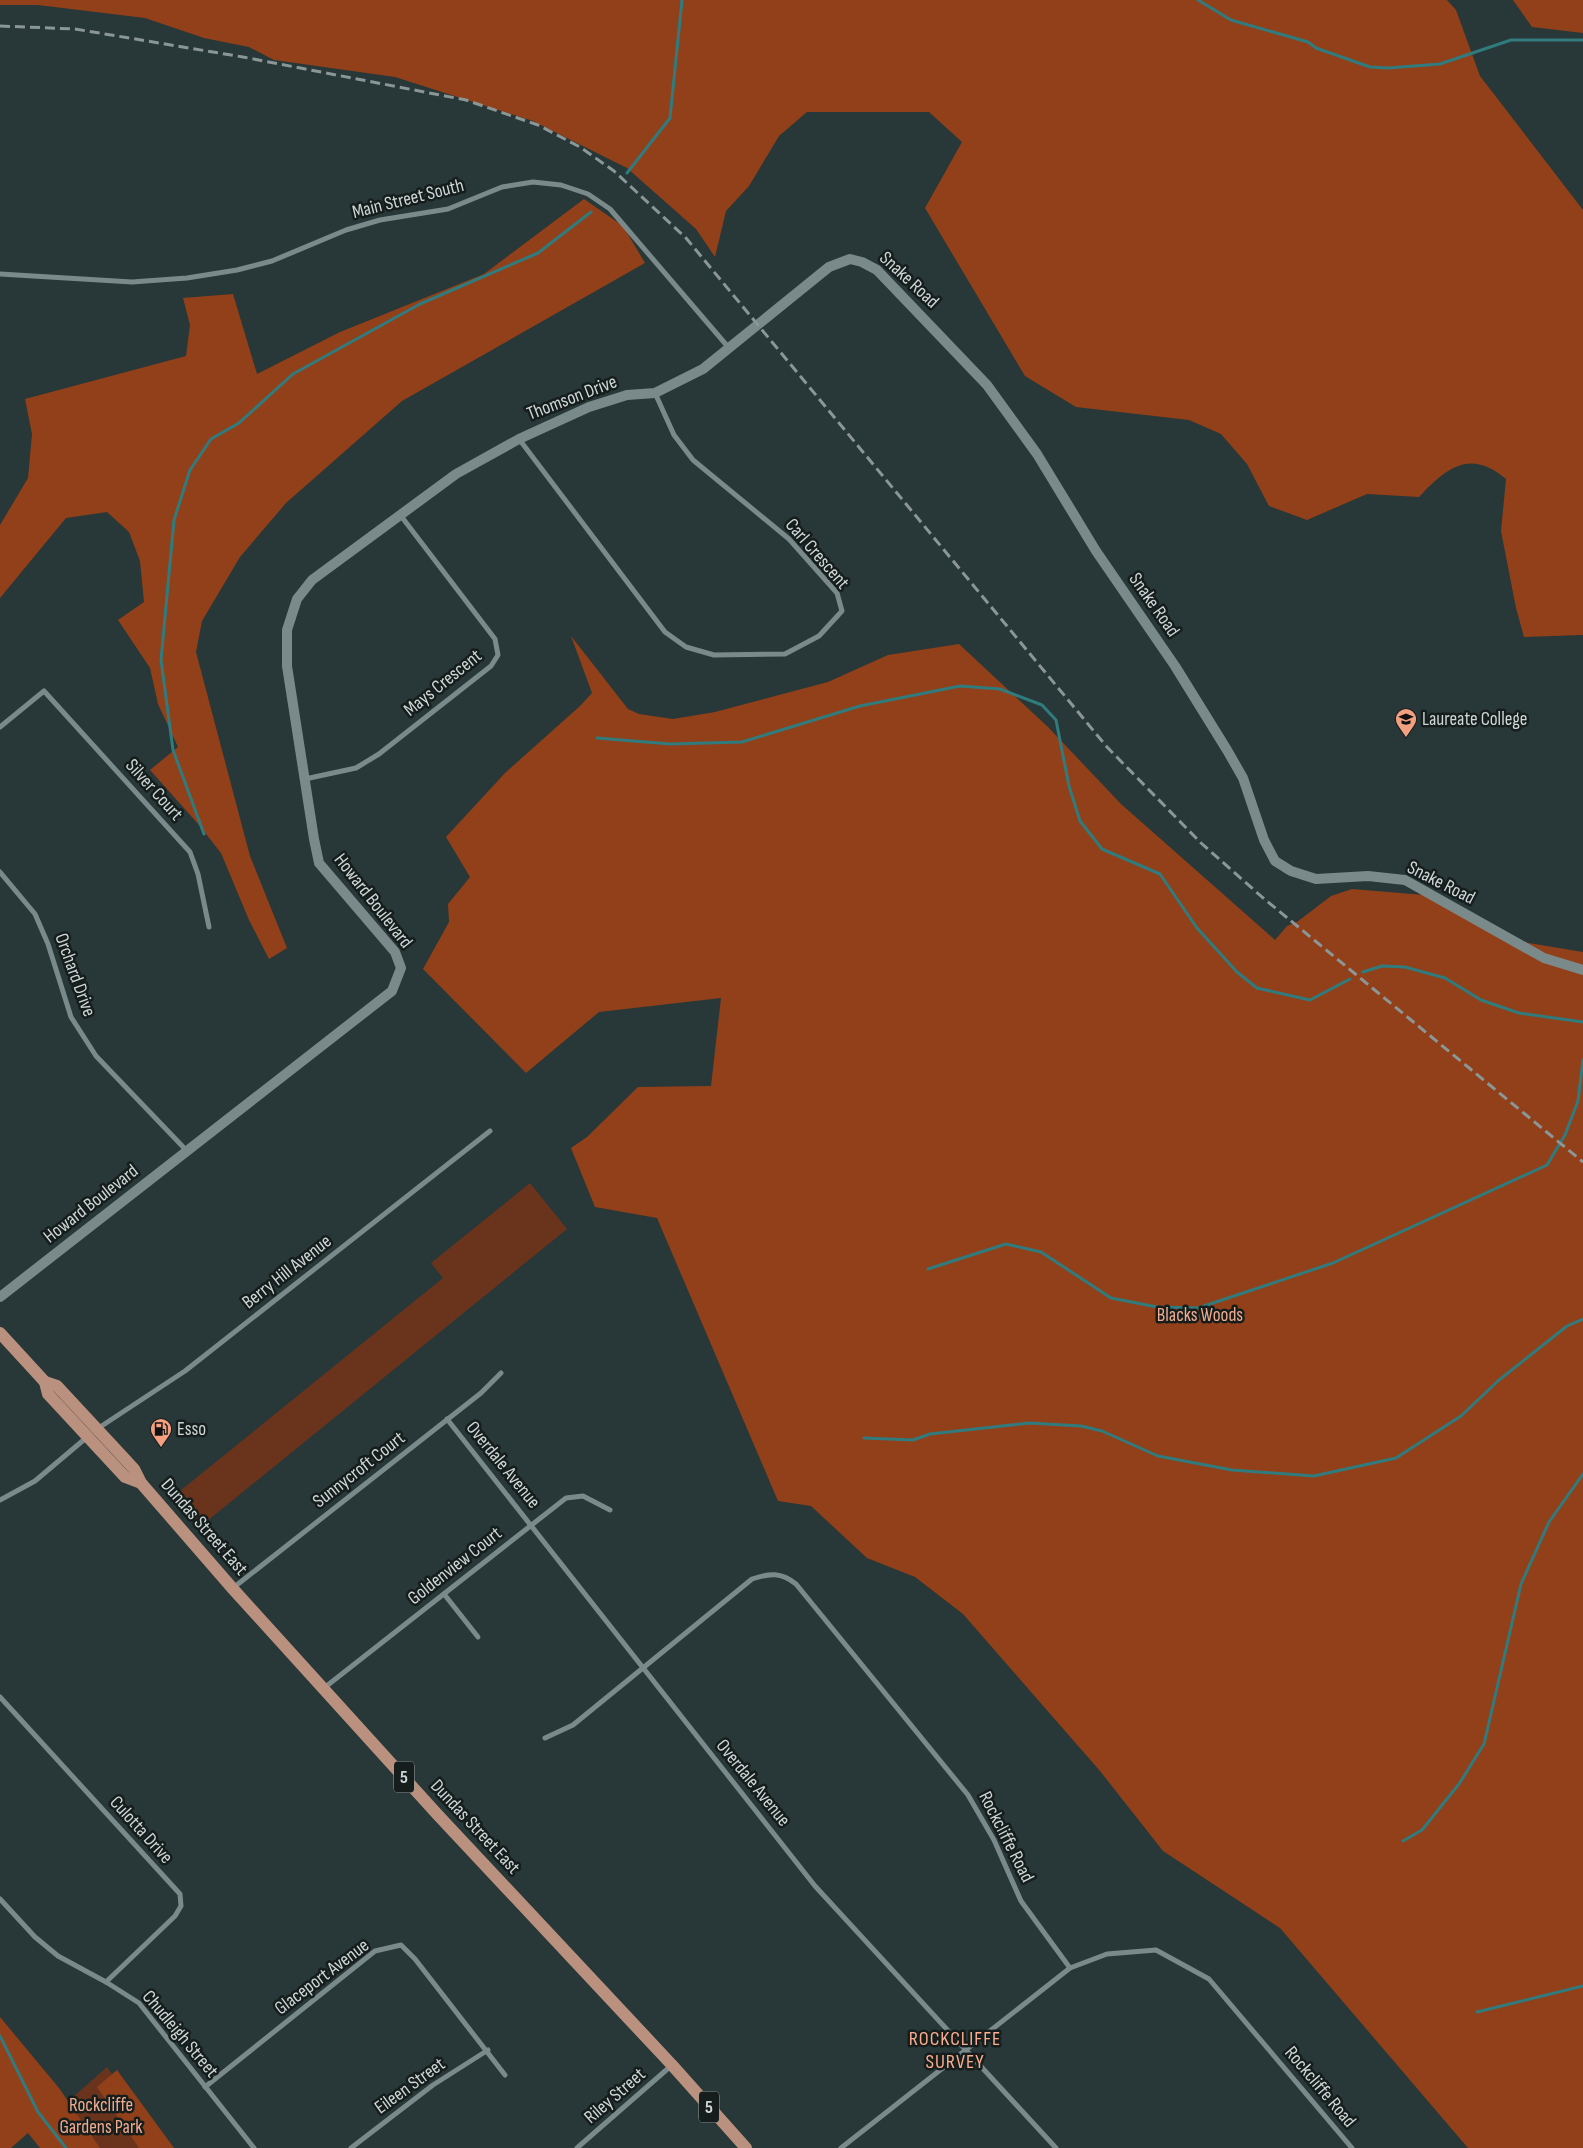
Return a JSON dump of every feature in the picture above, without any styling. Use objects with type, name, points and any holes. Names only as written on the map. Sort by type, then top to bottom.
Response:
[{"type":"main road","name":"Dundas Street East","points":[[0,1334],[45,1382],[48,1394],[92,1433],[126,1477],[142,1483],[233,1589],[437,1814],[672,2065],[746,2148]]},
{"type":"street","name":"Main Street South","points":[[0,274],[132,282],[187,278],[272,261],[346,230],[380,220],[448,209],[502,187],[533,182],[561,184],[588,194],[610,209],[729,348]]},
{"type":"street","name":"Snake Road","points":[[729,348],[830,267],[850,259],[862,262],[878,270],[987,385],[1037,454],[1096,552],[1175,666],[1223,743],[1242,778],[1264,840],[1275,861],[1290,871],[1316,879],[1368,876],[1405,880],[1544,958],[1583,970]]},
{"type":"street","name":"Thomson Drive","points":[[456,474],[519,438],[589,407],[627,395],[655,393],[703,370],[729,348]]},
{"type":"street","name":"Carl Crescent","points":[[519,438],[665,632],[686,647],[714,655],[785,654],[819,636],[842,610],[837,593],[789,538],[693,460],[674,435],[655,393]]},
{"type":"street","name":"Howard Boulevard","points":[[0,1297],[392,991],[401,968],[395,952],[319,863],[287,666],[287,630],[297,599],[312,580],[456,474]]},
{"type":"street","name":"Mays Crescent","points":[[305,779],[356,768],[379,754],[491,666],[498,655],[494,639],[401,516]]},
{"type":"street","name":"Silver Court","points":[[0,727],[44,691],[190,852],[198,874],[209,927]]},
{"type":"street","name":"Orchard Drive","points":[[0,872],[35,914],[48,944],[71,1017],[96,1056],[188,1152]]},
{"type":"street","name":"Berry Hill Avenue","points":[[0,1500],[35,1481],[92,1433],[185,1371],[490,1131]]},
{"type":"street","name":"Sunnycroft Court","points":[[233,1589],[488,1387],[501,1373]]},
{"type":"street","name":"Overdale Avenue","points":[[447,1419],[816,1886],[1056,2148]]},
{"type":"street","name":"Goldenview Court","points":[[324,1688],[562,1500],[574,1495],[588,1497],[610,1510]]},
{"type":"street","name":"Rockcliffe Road","points":[[642,1668],[752,1579],[766,1574],[784,1574],[796,1584],[968,1795],[994,1840],[1021,1901],[1070,1968],[1107,1954],[1156,1950],[1209,1979],[1352,2148]]},
{"type":"street","points":[[444,1594],[478,1637]]},
{"type":"street","points":[[545,1738],[573,1725],[642,1668]]},
{"type":"street","name":"Culotta Drive","points":[[0,1697],[180,1894],[181,1906],[175,1916],[106,1982]]},
{"type":"street","name":"Chudleigh Street","points":[[0,1900],[35,1937],[58,1956],[106,1982],[139,2003],[254,2148]]},
{"type":"street","name":"Glaceport Avenue","points":[[205,2087],[375,1951],[401,1945],[415,1959],[506,2075]]},
{"type":"street","points":[[841,2148],[1070,1968]]},
{"type":"street","name":"Eileen Street","points":[[351,2148],[433,2085],[488,2050]]},
{"type":"street","name":"Riley Street","points":[[577,2148],[672,2065]]},
{"type":"green space","points":[[0,0],[1447,0],[1456,10],[1480,76],[1583,210],[1583,635],[1524,637],[1516,608],[1501,531],[1506,479],[1493,470],[1470,463],[1459,465],[1439,478],[1419,497],[1367,494],[1307,520],[1269,506],[1247,464],[1221,434],[1189,420],[1076,407],[1025,376],[925,208],[962,142],[929,112],[807,112],[779,136],[749,186],[726,211],[715,257],[696,229],[627,168],[533,121],[395,77],[274,60],[249,47],[204,38],[145,18],[38,5],[0,5]]},
{"type":"green space","points":[[1513,0],[1583,0],[1583,33],[1532,27]]},
{"type":"green space","points":[[584,199],[623,226],[645,263],[402,401],[286,503],[240,557],[202,621],[196,652],[250,856],[287,948],[269,959],[249,920],[221,853],[150,770],[178,747],[158,704],[150,668],[118,620],[144,602],[140,561],[129,532],[107,512],[66,518],[0,598],[0,525],[28,478],[32,434],[25,399],[186,356],[190,325],[183,298],[233,294],[257,374],[340,332],[484,274]]},
{"type":"green space","name":"Blacks Woods","points":[[571,636],[628,709],[639,714],[673,719],[715,712],[828,682],[888,655],[959,644],[1048,727],[1121,804],[1275,940],[1287,926],[1297,922],[1331,896],[1352,889],[1424,895],[1510,940],[1583,952],[1583,2148],[1468,2148],[1280,1928],[1163,1851],[1100,1771],[963,1614],[915,1577],[867,1558],[811,1506],[778,1501],[657,1218],[595,1207],[571,1148],[587,1137],[638,1087],[711,1086],[721,998],[599,1012],[526,1073],[423,969],[449,922],[448,904],[470,877],[446,837],[505,773],[592,693]]},
{"type":"green space","points":[[530,1183],[567,1229],[201,1526],[175,1495],[443,1278],[431,1263]]},
{"type":"green space","points":[[0,2017],[59,2088],[100,2148],[40,2148],[28,2133],[11,2148],[0,2148]]},
{"type":"green space","name":"Rockcliffe Gardens Park","points":[[107,2067],[160,2148],[47,2148],[35,2131]]},
{"type":"green space","points":[[117,2070],[174,2148],[139,2148],[97,2087]]},
{"type":"waterway","points":[[627,173],[670,118],[682,0]]},
{"type":"waterway","points":[[1198,0],[1231,20],[1308,42],[1316,48],[1370,67],[1388,68],[1440,64],[1511,40],[1583,40]]},
{"type":"waterway","points":[[204,834],[173,750],[161,660],[174,520],[190,470],[211,439],[239,423],[293,374],[420,304],[538,253],[591,212]]},
{"type":"waterway","points":[[597,738],[670,744],[742,742],[860,706],[960,686],[1000,689],[1042,705],[1056,720],[1069,786],[1080,821],[1102,849],[1160,874],[1197,928],[1237,972],[1257,988],[1310,1000],[1350,979]]},
{"type":"waterway","points":[[1363,972],[1382,966],[1405,967],[1445,978],[1481,1000],[1519,1013],[1583,1022]]},
{"type":"waterway","points":[[928,1269],[1006,1244],[1041,1252],[1111,1298],[1157,1307],[1198,1308],[1333,1263],[1547,1165],[1565,1135],[1578,1101],[1583,1060]]},
{"type":"waterway","points":[[864,1438],[913,1440],[930,1434],[1029,1423],[1081,1426],[1102,1431],[1158,1456],[1232,1470],[1314,1476],[1396,1458],[1461,1416],[1499,1380],[1567,1326],[1583,1319]]},
{"type":"waterway","points":[[1403,1841],[1422,1830],[1459,1784],[1484,1744],[1521,1584],[1549,1522],[1583,1474]]},
{"type":"waterway","points":[[1477,2012],[1583,1986]]},
{"type":"waterway","points":[[0,2036],[38,2112],[66,2148]]},
{"type":"railway","points":[[0,26],[75,29],[243,57],[466,100],[538,125],[580,147],[614,171],[686,238],[1107,747],[1201,843],[1262,897],[1583,1162]]},
{"type":"place","name":"Laureate College","points":[[1406,738]]},
{"type":"place","name":"Esso","points":[[161,1448]]},
{"type":"district","name":"ROCKCLIFFE SURVEY","points":[[955,2050]]}]
